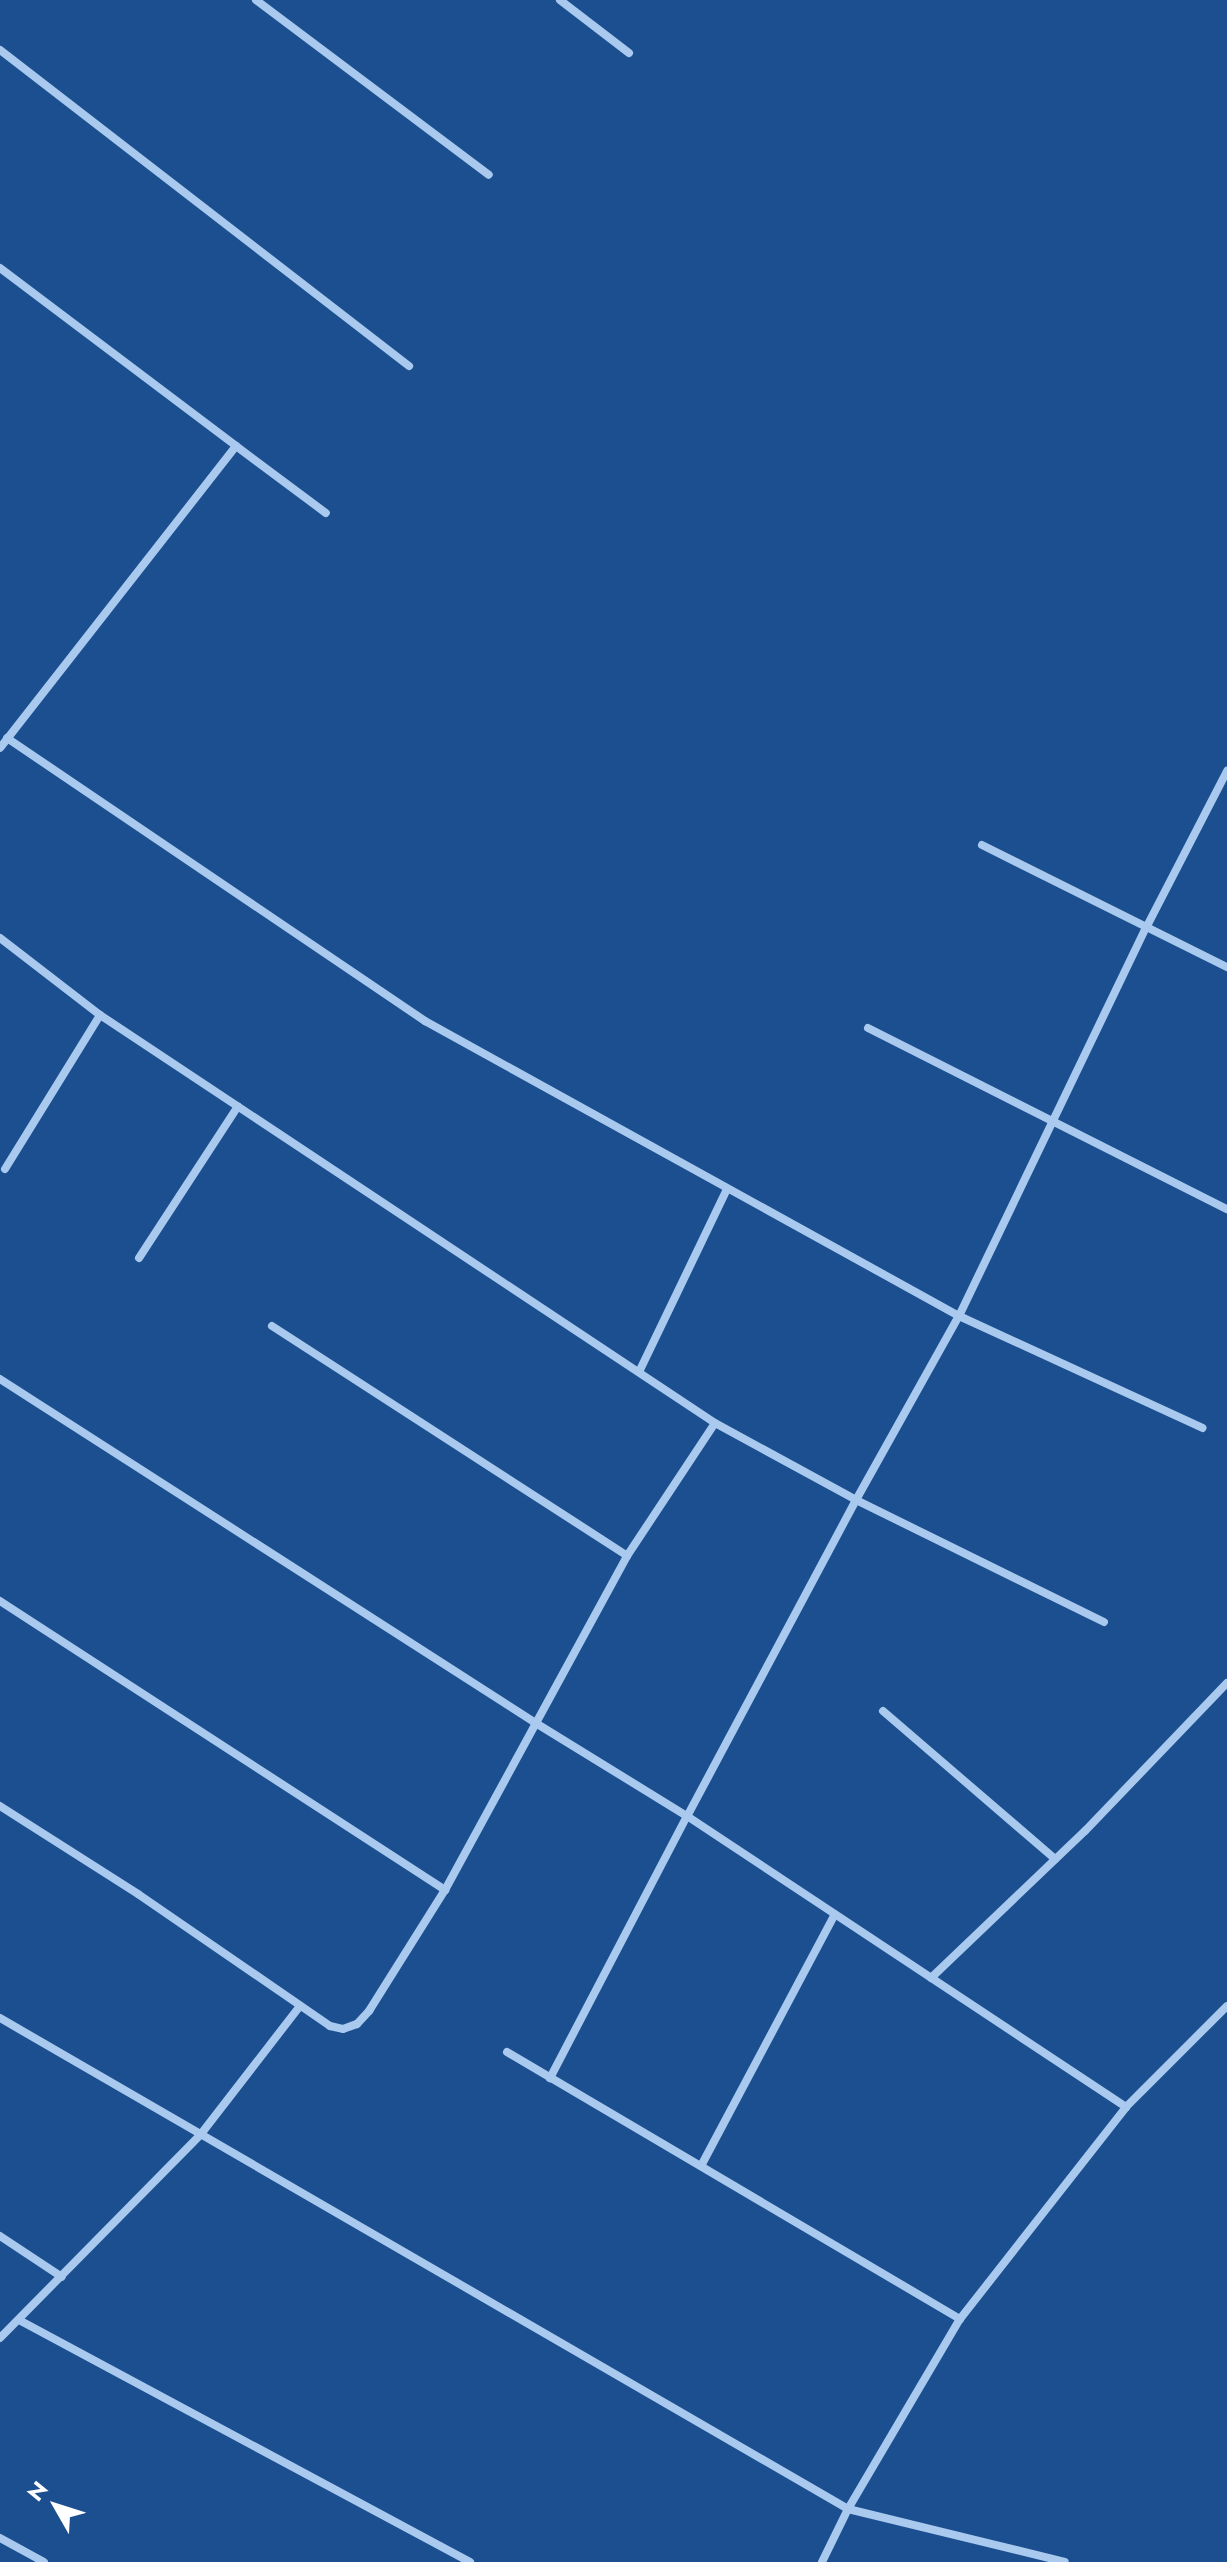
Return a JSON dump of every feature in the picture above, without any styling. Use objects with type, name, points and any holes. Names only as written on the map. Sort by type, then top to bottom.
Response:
[{"type":"street","points":[[256,0],[489,175]]},
{"type":"street","points":[[560,0],[629,53]]},
{"type":"street","points":[[0,50],[409,366]]},
{"type":"street","points":[[0,268],[326,513]]},
{"type":"street","points":[[0,748],[236,446]]},
{"type":"street","points":[[7,738],[425,1021],[959,1316],[1203,1428]]},
{"type":"street","points":[[550,2078],[856,1500],[959,1316],[1146,928],[1227,771]]},
{"type":"street","points":[[982,845],[1227,967]]},
{"type":"street","points":[[0,938],[100,1015],[715,1423],[856,1500],[1104,1622]]},
{"type":"street","points":[[5,1169],[100,1015]]},
{"type":"street","points":[[868,1028],[1227,1209]]},
{"type":"street","points":[[139,1258],[238,1106]]},
{"type":"street","points":[[639,1372],[727,1189]]},
{"type":"street","points":[[272,1326],[627,1556]]},
{"type":"street","points":[[0,1379],[534,1722],[687,1816],[1126,2107]]},
{"type":"street","points":[[0,1806],[138,1894],[330,2026],[343,2029],[357,2024],[369,2011],[482,1827],[534,1722],[627,1556],[715,1423]]},
{"type":"street","points":[[0,1601],[445,1890]]},
{"type":"street","points":[[931,1978],[1055,1859],[1227,1683]]},
{"type":"street","points":[[883,1711],[1055,1859]]},
{"type":"street","points":[[701,2166],[835,1914]]},
{"type":"street","points":[[0,2338],[201,2134],[300,2006]]},
{"type":"street","points":[[822,2562],[848,2509],[960,2319],[1126,2107],[1227,2006]]},
{"type":"street","points":[[0,2018],[43,2046],[201,2134],[848,2509],[1065,2562]]},
{"type":"street","points":[[507,2052],[960,2319]]},
{"type":"street","points":[[0,2236],[62,2277]]},
{"type":"street","points":[[19,2320],[470,2562]]},
{"type":"street","points":[[0,2538],[44,2562]]}]
